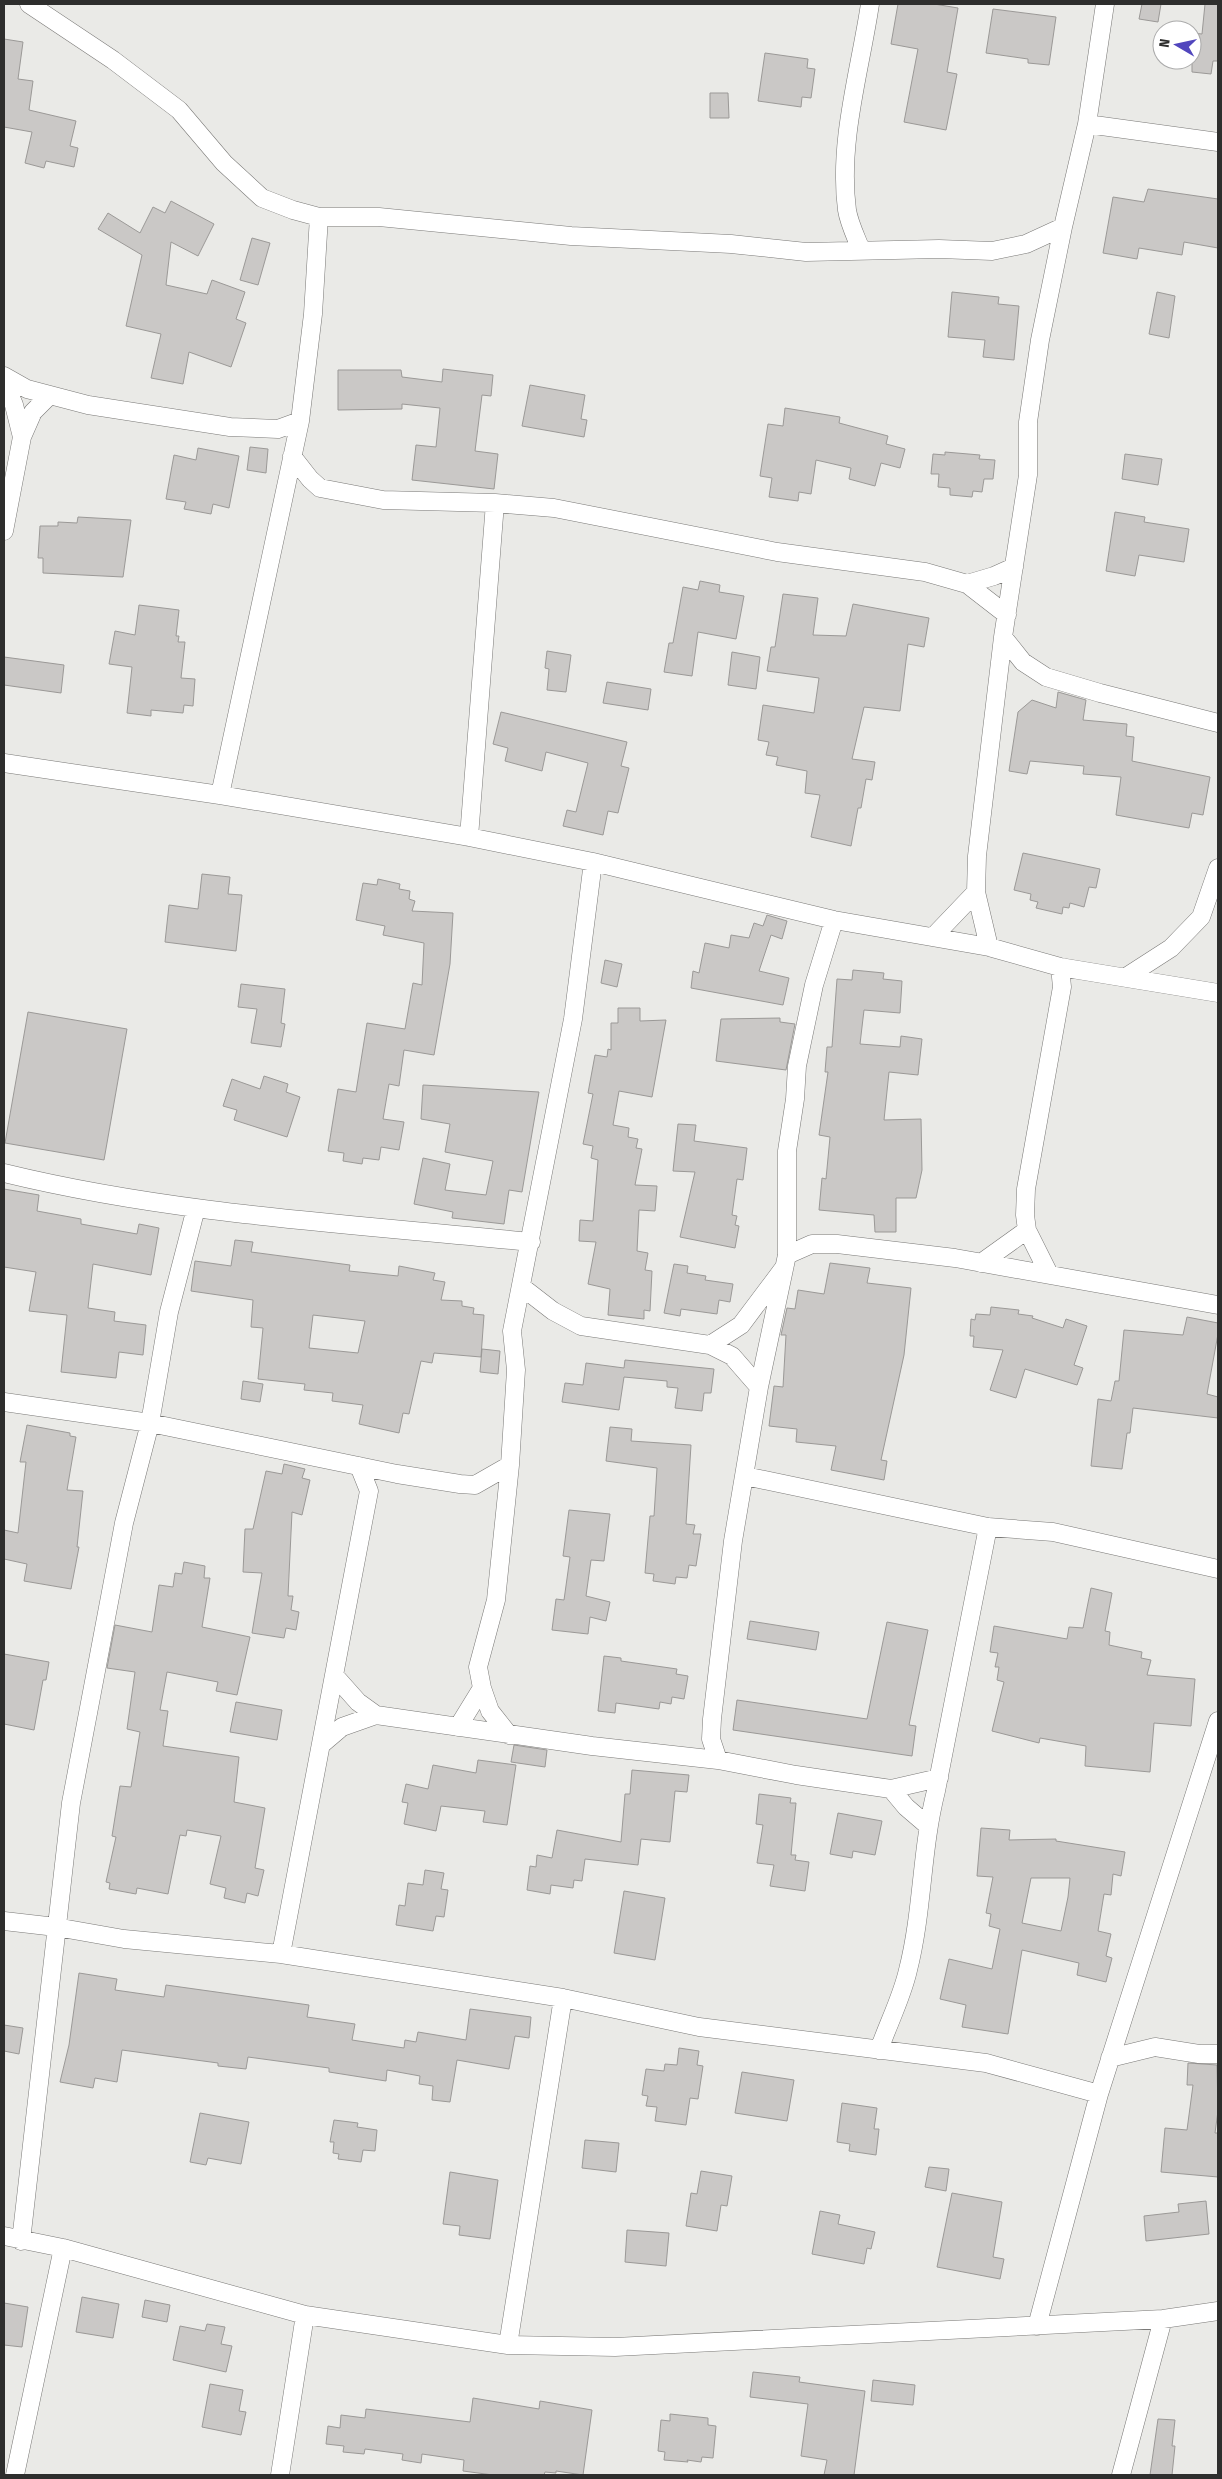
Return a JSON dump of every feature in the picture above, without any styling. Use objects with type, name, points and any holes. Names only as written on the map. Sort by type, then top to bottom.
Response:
[{"type":"street","points":[[29,4],[113,60],[179,110],[224,163],[262,198],[293,210],[319,217],[379,217],[570,236],[732,244],[806,252],[861,250],[992,251],[1026,244],[1063,227]]},
{"type":"street","points":[[861,250],[847,212],[845,186],[849,126],[870,4]]},
{"type":"street","points":[[989,947],[976,892],[984,794],[1003,637],[1028,476],[1028,422],[1040,340],[1086,124],[1105,4]]},
{"type":"street","points":[[1086,124],[1218,142]]},
{"type":"street","points":[[220,794],[300,421],[313,314],[319,217]]},
{"type":"street","points":[[4,376],[27,389],[88,405],[230,427],[278,430],[300,421]]},
{"type":"street","points":[[4,381],[14,405],[22,437]]},
{"type":"street","points":[[4,531],[22,437],[33,412],[49,396]]},
{"type":"street","points":[[292,456],[310,479],[320,488],[336,493],[383,500],[495,503],[554,508],[777,552],[925,572],[967,584],[1007,614]]},
{"type":"street","points":[[469,837],[495,503]]},
{"type":"street","points":[[967,584],[994,576],[1014,567]]},
{"type":"street","points":[[1003,637],[1023,662],[1046,677],[1100,693],[1218,722]]},
{"type":"street","points":[[4,763],[220,794],[469,837],[592,862],[834,920],[989,947],[1060,967],[1218,993]]},
{"type":"street","points":[[510,1735],[490,1711],[482,1688],[478,1667],[496,1600],[510,1465],[516,1370],[512,1332],[573,1019],[592,862]]},
{"type":"street","points":[[1126,977],[1171,948],[1201,917],[1218,868]]},
{"type":"street","points":[[933,937],[976,892]]},
{"type":"street","points":[[718,1760],[711,1739],[712,1719],[733,1542],[759,1386],[786,1261],[787,1151],[795,1100],[797,1066],[810,1003],[834,920]]},
{"type":"street","points":[[1049,1274],[1027,1230],[1025,1216],[1026,1189],[1062,987],[1060,967]]},
{"type":"street","points":[[4,1173],[48,1184],[196,1208],[531,1242]]},
{"type":"street","points":[[21,2241],[56,1927],[75,1784],[124,1522],[150,1423],[169,1312],[196,1208]]},
{"type":"street","points":[[981,1263],[1027,1230]]},
{"type":"street","points":[[710,1345],[741,1325],[786,1261],[812,1244],[837,1244],[981,1263],[1218,1305]]},
{"type":"street","points":[[522,1287],[553,1311],[581,1326],[710,1345],[732,1356],[759,1386]]},
{"type":"street","points":[[4,1402],[150,1423],[360,1466],[460,1484],[475,1484],[510,1465]]},
{"type":"street","points":[[281,1954],[369,1491],[360,1466]]},
{"type":"street","points":[[745,1476],[988,1528],[1053,1532],[1218,1569]]},
{"type":"street","points":[[879,2050],[908,1971],[921,1894],[927,1825],[939,1778],[988,1528]]},
{"type":"street","points":[[334,1675],[358,1702],[376,1715],[510,1735],[718,1760],[796,1775],[891,1789],[939,1778]]},
{"type":"street","points":[[458,1727],[482,1688]]},
{"type":"street","points":[[322,1744],[342,1727],[376,1715]]},
{"type":"street","points":[[1037,2326],[1099,2094],[1218,1721]]},
{"type":"street","points":[[891,1789],[906,1807],[927,1825]]},
{"type":"street","points":[[4,1921],[56,1927],[124,1939],[281,1954],[564,1998],[699,2027],[986,2063],[1099,2094]]},
{"type":"street","points":[[508,2344],[564,1998]]},
{"type":"street","points":[[1110,2058],[1155,2047],[1199,2054],[1218,2054]]},
{"type":"street","points":[[4,2236],[21,2241],[63,2248],[306,2315],[508,2344],[615,2347],[1163,2319],[1218,2311]]},
{"type":"street","points":[[15,2475],[63,2248]]},
{"type":"street","points":[[280,2475],[306,2315]]},
{"type":"street","points":[[1121,2475],[1163,2319]]},
{"type":"building","points":[[898,4],[934,4],[958,8],[947,72],[957,74],[946,130],[904,122],[918,49],[891,44]]},
{"type":"building","points":[[1142,4],[1161,4],[1158,20],[1139,19]]},
{"type":"building","points":[[1205,4],[1218,4],[1218,61],[1213,61],[1211,74],[1192,72],[1192,70],[1202,70],[1202,34]]},
{"type":"building","points":[[993,9],[1056,17],[1049,65],[1028,63],[1028,59],[986,53]]},
{"type":"building","points":[[4,39],[23,42],[18,79],[33,81],[29,110],[76,121],[70,146],[78,148],[74,167],[46,161],[44,168],[25,163],[32,132],[4,127]]},
{"type":"building","points":[[765,53],[808,59],[807,68],[815,69],[811,98],[802,97],[801,107],[758,101]]},
{"type":"building","points":[[710,93],[728,93],[729,118],[710,118]]},
{"type":"building","points":[[1148,189],[1218,199],[1218,248],[1184,242],[1182,255],[1139,248],[1137,259],[1103,253],[1113,197],[1144,202]]},
{"type":"building","points":[[171,201],[214,224],[198,256],[171,242],[166,285],[207,294],[212,280],[245,292],[236,319],[246,323],[231,367],[189,352],[183,384],[151,378],[161,334],[126,326],[142,255],[98,229],[108,213],[140,233],[153,207],[165,213]]},
{"type":"building","points":[[252,238],[270,243],[258,285],[240,280]]},
{"type":"building","points":[[952,292],[999,297],[998,304],[1019,306],[1014,360],[983,357],[985,340],[948,337]]},
{"type":"building","points":[[1157,292],[1175,296],[1169,338],[1149,334]]},
{"type":"building","points":[[443,369],[493,375],[491,396],[482,395],[475,451],[498,454],[494,489],[412,480],[416,445],[436,447],[440,408],[402,404],[402,409],[338,410],[338,370],[401,370],[402,377],[442,382]]},
{"type":"building","points":[[530,385],[585,395],[581,419],[587,420],[584,437],[522,426]]},
{"type":"building","points":[[785,408],[840,417],[839,423],[888,436],[886,444],[905,449],[900,468],[881,463],[875,486],[849,479],[851,468],[816,460],[811,494],[799,492],[798,501],[769,497],[772,478],[760,476],[768,424],[783,426]]},
{"type":"building","points":[[250,447],[268,449],[266,473],[247,470]]},
{"type":"building","points":[[198,448],[239,456],[229,508],[213,504],[211,514],[184,509],[186,502],[166,499],[174,455],[196,460]]},
{"type":"building","points":[[945,452],[980,455],[979,459],[995,460],[993,479],[984,479],[982,492],[973,491],[972,497],[950,495],[950,488],[938,487],[939,474],[931,474],[933,454],[945,455]]},
{"type":"building","points":[[1125,454],[1162,459],[1158,485],[1122,479]]},
{"type":"building","points":[[1115,512],[1145,517],[1144,522],[1189,529],[1184,562],[1139,555],[1135,576],[1106,571]]},
{"type":"building","points":[[78,517],[131,520],[123,577],[43,573],[43,558],[38,558],[40,526],[58,526],[58,522],[77,523]]},
{"type":"building","points":[[700,581],[720,585],[719,592],[744,596],[736,639],[698,632],[692,676],[664,672],[669,643],[673,643],[683,587],[698,590]]},
{"type":"building","points":[[783,594],[818,598],[813,635],[846,636],[853,604],[929,618],[924,647],[908,644],[900,711],[864,707],[852,759],[875,762],[872,780],[866,779],[851,846],[811,837],[820,795],[805,793],[807,771],[776,765],[778,757],[766,755],[769,742],[758,740],[763,705],[814,713],[819,678],[767,671],[771,647],[775,647]]},
{"type":"building","points":[[139,605],[179,610],[176,636],[179,636],[178,642],[185,642],[181,678],[195,679],[193,706],[184,705],[183,713],[151,710],[151,716],[127,713],[132,667],[109,664],[115,631],[135,635]]},
{"type":"building","points":[[547,651],[571,655],[566,692],[547,690],[549,669],[545,668]]},
{"type":"building","points":[[732,652],[760,657],[756,689],[728,685]]},
{"type":"building","points":[[4,657],[64,665],[61,693],[4,685]]},
{"type":"building","points":[[607,682],[651,689],[648,710],[603,703]]},
{"type":"building","points":[[1058,692],[1086,700],[1083,720],[1127,724],[1126,736],[1134,737],[1132,761],[1210,777],[1203,815],[1192,813],[1189,828],[1116,815],[1121,777],[1083,774],[1084,766],[1030,761],[1027,774],[1009,771],[1018,712],[1032,700],[1056,708]]},
{"type":"building","points":[[501,712],[627,742],[621,766],[629,768],[618,813],[608,811],[603,835],[563,826],[567,810],[576,812],[588,763],[546,752],[542,771],[505,761],[508,748],[493,744]]},
{"type":"building","points":[[1023,853],[1100,869],[1096,888],[1089,887],[1084,907],[1070,903],[1069,908],[1063,907],[1062,914],[1036,908],[1038,902],[1030,900],[1031,894],[1014,890]]},
{"type":"building","points":[[202,874],[230,877],[228,894],[242,895],[236,951],[165,942],[169,905],[198,909]]},
{"type":"building","points":[[378,879],[400,884],[399,889],[410,891],[409,899],[415,901],[412,911],[453,913],[450,964],[434,1055],[404,1050],[399,1086],[389,1084],[383,1119],[404,1122],[399,1150],[381,1147],[379,1160],[363,1158],[362,1164],[343,1161],[344,1153],[328,1151],[338,1089],[356,1092],[367,1023],[405,1029],[413,983],[422,985],[424,943],[383,935],[385,926],[356,920],[363,883],[377,885]]},
{"type":"building","points":[[767,915],[787,921],[782,939],[771,935],[759,971],[789,978],[783,1005],[691,988],[693,971],[699,973],[705,943],[729,948],[731,935],[749,938],[754,923],[763,926]]},
{"type":"building","points":[[605,960],[622,964],[617,987],[601,983]]},
{"type":"building","points":[[853,970],[884,973],[883,979],[902,981],[900,1013],[864,1010],[860,1044],[900,1047],[901,1036],[922,1039],[918,1075],[889,1072],[884,1120],[921,1119],[922,1170],[916,1198],[896,1198],[896,1232],[875,1232],[874,1215],[819,1210],[822,1178],[826,1179],[830,1137],[819,1135],[828,1072],[825,1072],[827,1047],[832,1047],[837,979],[852,980]]},
{"type":"building","points":[[241,984],[285,989],[281,1023],[285,1024],[281,1047],[251,1043],[257,1009],[238,1007]]},
{"type":"building","points":[[618,1008],[640,1008],[640,1021],[666,1020],[652,1097],[619,1091],[613,1125],[629,1128],[628,1137],[638,1139],[636,1148],[642,1149],[635,1185],[657,1186],[655,1211],[639,1210],[637,1251],[648,1253],[645,1270],[652,1271],[650,1311],[644,1310],[644,1319],[608,1315],[610,1289],[588,1284],[596,1242],[579,1241],[580,1220],[593,1221],[598,1160],[591,1158],[593,1146],[583,1144],[593,1094],[588,1093],[595,1055],[607,1057],[608,1049],[611,1050],[611,1023],[618,1023]]},
{"type":"building","points":[[28,1012],[127,1029],[104,1160],[5,1143]]},
{"type":"building","points":[[780,1018],[780,1022],[795,1024],[786,1070],[716,1061],[721,1019]]},
{"type":"building","points":[[264,1076],[288,1084],[286,1092],[300,1097],[287,1137],[234,1120],[237,1110],[223,1106],[232,1079],[260,1089]]},
{"type":"building","points":[[423,1085],[539,1092],[522,1192],[509,1190],[504,1224],[452,1218],[453,1212],[414,1204],[423,1158],[450,1164],[445,1190],[486,1195],[493,1161],[445,1152],[450,1124],[421,1119]]},
{"type":"building","points":[[678,1124],[696,1125],[694,1141],[747,1148],[743,1180],[737,1179],[732,1215],[737,1216],[735,1225],[739,1226],[735,1248],[680,1237],[695,1172],[673,1171]]},
{"type":"building","points":[[4,1189],[39,1195],[37,1211],[81,1219],[81,1224],[137,1234],[139,1224],[159,1228],[151,1275],[93,1264],[88,1308],[115,1312],[114,1321],[146,1325],[143,1355],[119,1352],[116,1378],[61,1372],[67,1315],[29,1311],[36,1272],[4,1267]]},
{"type":"building","points":[[235,1240],[253,1242],[251,1252],[350,1265],[349,1271],[398,1276],[399,1266],[435,1273],[433,1280],[445,1282],[441,1300],[462,1301],[462,1306],[474,1308],[473,1314],[484,1315],[481,1357],[434,1353],[432,1363],[421,1361],[409,1414],[403,1413],[399,1433],[359,1424],[363,1405],[332,1401],[333,1393],[304,1390],[305,1384],[258,1379],[263,1328],[251,1327],[253,1300],[191,1291],[195,1261],[231,1266]],"holes":[[[313,1315],[365,1321],[358,1353],[309,1348]]]},
{"type":"building","points":[[830,1263],[870,1268],[867,1283],[911,1288],[904,1355],[881,1460],[887,1461],[884,1480],[831,1470],[836,1446],[796,1442],[797,1429],[769,1426],[774,1386],[783,1387],[786,1335],[781,1335],[787,1308],[795,1309],[798,1290],[824,1294]]},
{"type":"building","points":[[674,1264],[688,1266],[687,1273],[706,1276],[705,1280],[733,1284],[730,1302],[719,1300],[717,1314],[681,1309],[680,1316],[664,1313]]},
{"type":"building","points":[[991,1307],[1019,1310],[1018,1314],[1033,1316],[1032,1318],[1063,1328],[1066,1319],[1087,1326],[1074,1365],[1083,1368],[1077,1385],[1025,1369],[1016,1398],[990,1390],[1003,1350],[973,1347],[974,1336],[970,1336],[971,1319],[975,1320],[976,1314],[990,1315]]},
{"type":"building","points":[[1187,1317],[1218,1323],[1218,1334],[1207,1394],[1218,1397],[1218,1418],[1133,1408],[1122,1469],[1091,1466],[1098,1399],[1111,1401],[1115,1381],[1119,1381],[1124,1330],[1183,1335]]},
{"type":"building","points":[[482,1349],[500,1351],[498,1374],[480,1372]]},
{"type":"building","points":[[625,1360],[714,1369],[711,1393],[704,1393],[702,1411],[675,1408],[678,1388],[667,1387],[667,1381],[624,1377],[619,1410],[562,1402],[565,1383],[583,1385],[586,1363],[624,1368]]},
{"type":"building","points":[[243,1381],[263,1384],[260,1402],[241,1399]]},
{"type":"building","points":[[27,1425],[70,1433],[70,1436],[76,1437],[67,1490],[83,1491],[77,1547],[79,1547],[71,1589],[24,1581],[27,1564],[4,1559],[4,1530],[18,1533],[26,1462],[20,1462]]},
{"type":"building","points":[[610,1427],[632,1429],[631,1441],[691,1445],[686,1524],[695,1525],[693,1534],[701,1534],[696,1566],[689,1565],[687,1578],[676,1577],[675,1584],[653,1581],[654,1574],[645,1573],[650,1516],[654,1516],[657,1468],[606,1461]]},
{"type":"building","points":[[284,1464],[305,1469],[302,1478],[310,1480],[302,1515],[292,1512],[288,1596],[293,1596],[291,1610],[299,1612],[296,1630],[286,1628],[284,1638],[252,1633],[262,1573],[243,1572],[245,1529],[253,1529],[266,1471],[282,1474]]},
{"type":"building","points":[[569,1510],[610,1514],[604,1561],[591,1560],[586,1596],[610,1602],[606,1621],[590,1617],[588,1634],[552,1630],[556,1599],[564,1600],[570,1557],[563,1556]]},
{"type":"building","points":[[184,1562],[205,1566],[204,1578],[210,1578],[202,1627],[250,1637],[237,1695],[216,1691],[218,1682],[167,1672],[160,1710],[168,1711],[163,1746],[239,1757],[234,1802],[265,1808],[255,1868],[264,1870],[258,1896],[247,1893],[245,1903],[224,1898],[226,1888],[210,1884],[221,1836],[187,1830],[186,1836],[180,1835],[168,1894],[137,1888],[136,1894],[109,1889],[110,1883],[106,1882],[116,1837],[112,1836],[120,1786],[131,1787],[140,1732],[127,1729],[135,1672],[107,1668],[115,1625],[152,1632],[159,1585],[173,1587],[175,1573],[182,1574]]},
{"type":"building","points":[[1091,1588],[1112,1593],[1105,1631],[1110,1632],[1109,1645],[1142,1652],[1141,1658],[1151,1660],[1147,1675],[1195,1679],[1191,1726],[1154,1723],[1150,1772],[1085,1766],[1086,1746],[1040,1738],[1039,1743],[992,1731],[1004,1682],[997,1680],[999,1667],[995,1667],[998,1653],[990,1652],[994,1626],[1067,1639],[1069,1627],[1083,1628]]},
{"type":"building","points":[[750,1621],[819,1632],[816,1650],[747,1639]]},
{"type":"building","points":[[887,1622],[928,1630],[909,1725],[916,1726],[912,1756],[733,1730],[737,1700],[867,1719]]},
{"type":"building","points":[[4,1654],[49,1662],[46,1680],[43,1680],[34,1730],[4,1724]]},
{"type":"building","points":[[604,1656],[621,1658],[621,1661],[677,1669],[676,1674],[688,1676],[684,1699],[672,1697],[671,1704],[660,1702],[659,1709],[616,1703],[615,1713],[598,1711]]},
{"type":"building","points":[[236,1702],[282,1710],[277,1740],[230,1732]]},
{"type":"building","points":[[514,1745],[547,1750],[545,1767],[511,1762]]},
{"type":"building","points":[[478,1760],[516,1765],[507,1825],[483,1822],[485,1811],[441,1806],[436,1831],[404,1824],[408,1803],[402,1802],[406,1784],[428,1789],[433,1765],[476,1773]]},
{"type":"building","points":[[632,1770],[689,1775],[687,1792],[675,1791],[670,1842],[641,1839],[638,1865],[585,1859],[582,1881],[574,1880],[573,1888],[551,1885],[550,1894],[527,1890],[530,1866],[536,1867],[537,1855],[552,1858],[557,1830],[621,1842],[625,1794],[630,1794]]},
{"type":"building","points":[[759,1794],[791,1798],[790,1803],[796,1803],[791,1855],[796,1855],[795,1860],[809,1862],[805,1891],[770,1886],[774,1865],[757,1863],[763,1825],[756,1824]]},
{"type":"building","points":[[838,1813],[882,1821],[875,1855],[853,1851],[852,1858],[830,1854]]},
{"type":"building","points":[[981,1828],[1010,1830],[1009,1840],[1056,1839],[1056,1841],[1125,1852],[1121,1876],[1113,1874],[1111,1895],[1104,1894],[1098,1931],[1111,1934],[1106,1956],[1112,1958],[1106,1982],[1077,1975],[1079,1963],[1022,1950],[1008,2034],[962,2027],[966,2005],[940,1999],[949,1959],[992,1969],[1000,1929],[989,1926],[991,1914],[986,1913],[993,1877],[977,1876]],"holes":[[[1031,1878],[1070,1878],[1061,1931],[1022,1923]]]},
{"type":"building","points":[[425,1870],[444,1873],[441,1889],[448,1890],[444,1917],[436,1916],[433,1931],[396,1925],[399,1905],[405,1906],[408,1883],[423,1885]]},
{"type":"building","points":[[624,1891],[665,1898],[655,1960],[614,1953]]},
{"type":"building","points":[[79,1973],[117,1979],[115,1990],[164,1997],[166,1985],[309,2005],[307,2017],[355,2024],[352,2040],[404,2048],[405,2040],[416,2042],[418,2032],[466,2040],[470,2009],[531,2017],[529,2038],[515,2036],[509,2069],[457,2060],[450,2102],[432,2100],[433,2086],[419,2084],[420,2076],[387,2070],[386,2081],[329,2072],[329,2068],[248,2057],[246,2069],[218,2066],[218,2063],[122,2050],[117,2082],[95,2078],[93,2088],[60,2082],[69,2045]]},
{"type":"building","points":[[4,2025],[23,2028],[19,2054],[4,2051]]},
{"type":"building","points":[[679,2048],[699,2051],[697,2065],[703,2066],[698,2099],[690,2098],[686,2125],[655,2121],[657,2107],[646,2106],[648,2096],[642,2095],[646,2069],[664,2071],[665,2064],[677,2065]]},
{"type":"building","points":[[1188,2063],[1217,2065],[1218,2111],[1215,2133],[1218,2133],[1218,2177],[1161,2172],[1165,2128],[1187,2130],[1193,2085],[1187,2085]]},
{"type":"building","points":[[742,2072],[794,2080],[787,2121],[735,2113]]},
{"type":"building","points":[[842,2103],[877,2108],[874,2129],[879,2129],[876,2155],[849,2151],[850,2144],[837,2142]]},
{"type":"building","points":[[200,2113],[249,2122],[241,2164],[208,2158],[206,2165],[190,2162]]},
{"type":"building","points":[[334,2120],[358,2123],[357,2127],[377,2130],[375,2151],[363,2150],[361,2162],[338,2159],[339,2154],[333,2153],[334,2142],[330,2142]]},
{"type":"building","points":[[585,2140],[619,2143],[616,2172],[582,2168]]},
{"type":"building","points":[[929,2167],[949,2169],[946,2191],[925,2187]]},
{"type":"building","points":[[701,2171],[732,2176],[727,2206],[721,2205],[717,2231],[686,2226],[691,2193],[697,2194]]},
{"type":"building","points":[[450,2172],[498,2180],[490,2239],[459,2235],[460,2226],[443,2224]]},
{"type":"building","points":[[952,2193],[1002,2202],[993,2257],[1004,2259],[1000,2279],[937,2267]]},
{"type":"building","points":[[1206,2201],[1209,2234],[1146,2241],[1144,2216],[1179,2212],[1178,2204]]},
{"type":"building","points":[[820,2211],[840,2215],[838,2224],[875,2232],[871,2249],[867,2248],[864,2264],[812,2254]]},
{"type":"building","points":[[627,2230],[669,2233],[666,2266],[625,2262]]},
{"type":"building","points":[[82,2297],[119,2304],[113,2338],[76,2332]]},
{"type":"building","points":[[145,2300],[170,2305],[167,2322],[142,2317]]},
{"type":"building","points":[[4,2303],[28,2307],[22,2347],[4,2345]]},
{"type":"building","points":[[207,2324],[225,2327],[221,2344],[232,2346],[226,2372],[173,2360],[180,2326],[205,2331]]},
{"type":"building","points":[[753,2372],[800,2377],[799,2382],[865,2391],[854,2475],[824,2475],[827,2460],[801,2456],[808,2404],[750,2397]]},
{"type":"building","points":[[873,2380],[915,2385],[913,2405],[871,2401]]},
{"type":"building","points":[[210,2384],[243,2390],[239,2411],[246,2412],[241,2435],[202,2427]]},
{"type":"building","points":[[473,2398],[539,2409],[540,2401],[592,2410],[583,2475],[556,2471],[556,2473],[545,2472],[544,2475],[493,2475],[463,2471],[464,2460],[422,2454],[421,2463],[402,2460],[403,2454],[365,2449],[364,2454],[343,2452],[344,2446],[326,2444],[328,2426],[340,2428],[341,2415],[365,2418],[366,2409],[470,2422]]},
{"type":"building","points":[[670,2414],[708,2418],[708,2425],[716,2426],[713,2458],[702,2457],[701,2462],[664,2460],[665,2452],[658,2451],[661,2420],[670,2421]]},
{"type":"building","points":[[1158,2419],[1175,2420],[1172,2446],[1175,2446],[1172,2475],[1150,2475]]}]
